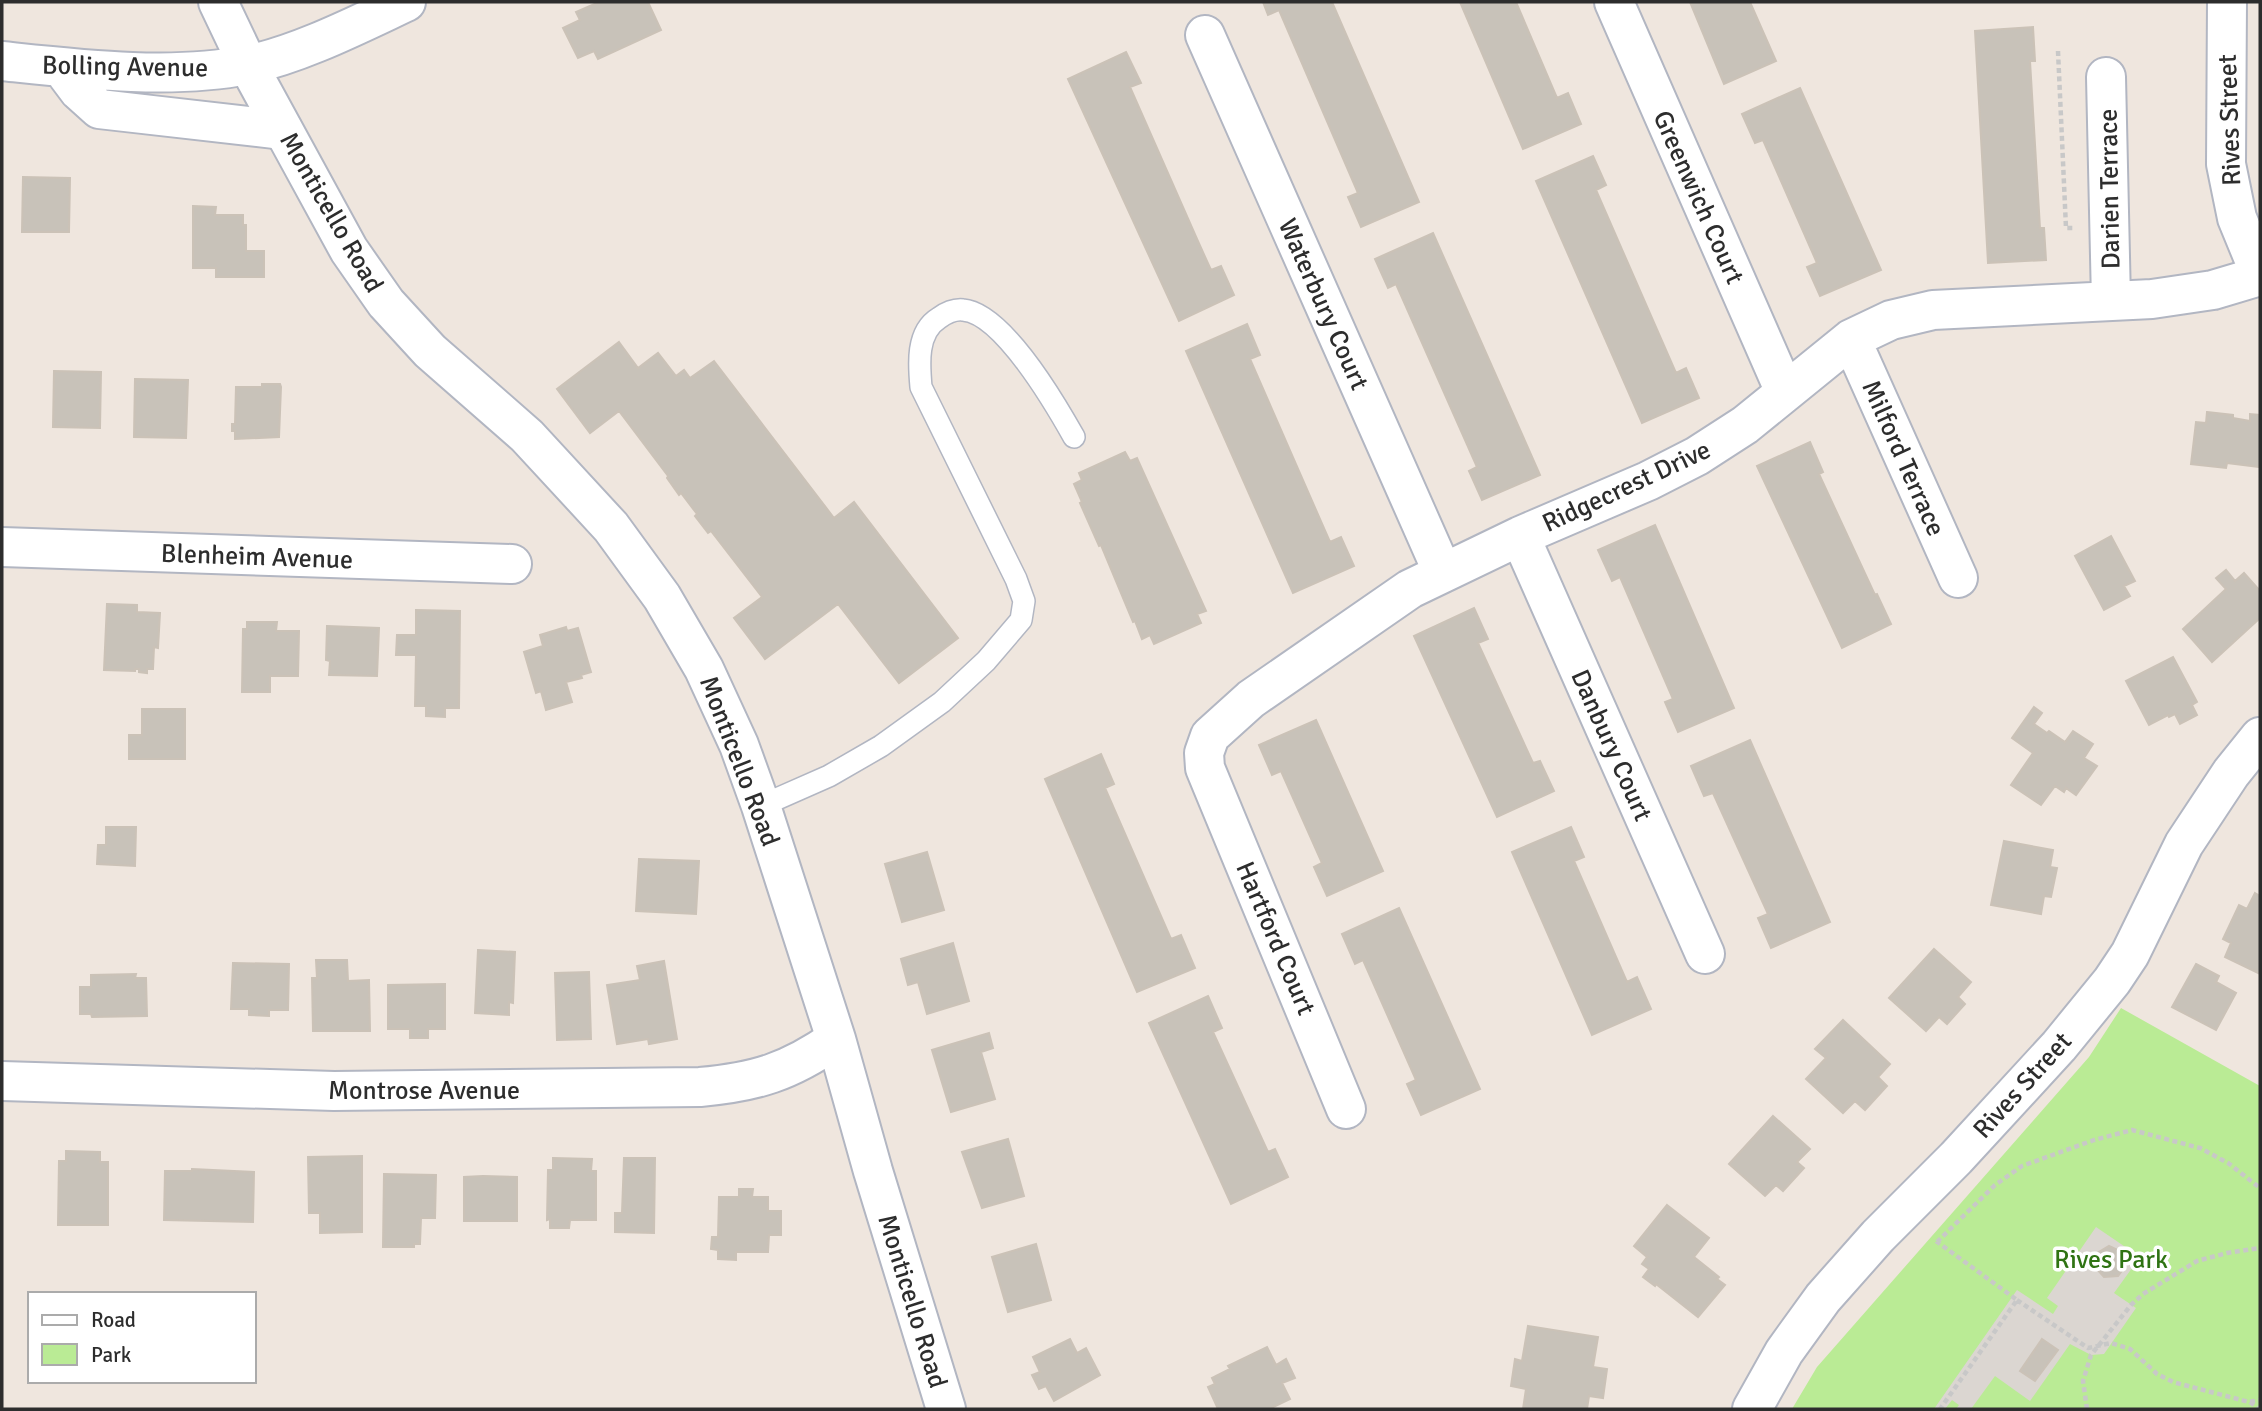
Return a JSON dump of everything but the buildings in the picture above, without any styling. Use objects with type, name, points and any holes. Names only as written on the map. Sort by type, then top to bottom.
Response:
[{"type":"street","name":"Monticello Road","points":[[218,2],[248,65],[349,250],[386,303],[430,351],[527,436],[611,527],[662,597],[704,669],[739,744],[761,806],[836,1039],[873,1171],[946,1409]]},
{"type":"street","name":"Bolling Avenue","points":[[2,61],[61,67],[185,72],[248,65],[350,29],[406,2]]},
{"type":"street","name":"Greenwich Court","points":[[1614,2],[1785,392]]},
{"type":"street","name":"Rives Street","points":[[2227,2],[2226,164],[2236,218],[2260,275]]},
{"type":"street","name":"Waterbury Court","points":[[1205,34],[1443,573]]},
{"type":"street","points":[[61,67],[79,91],[99,109],[283,130]]},
{"type":"street","name":"Darien Terrace","points":[[2106,77],[2111,301]]},
{"type":"street","name":"Ridgecrest Drive","points":[[1205,768],[1204,753],[1210,736],[1251,699],[1410,589],[1697,456],[1745,425],[1851,339],[1891,320],[1933,310],[2152,299],[2213,290],[2260,275]]},
{"type":"street","name":"Milford Terrace","points":[[1851,339],[1958,578]]},
{"type":"street","name":"Danbury Court","points":[[1520,536],[1705,954]]},
{"type":"street","name":"Blenheim Avenue","points":[[2,547],[512,564]]},
{"type":"street","name":"Rives Street","points":[[1752,1409],[1784,1352],[1823,1298],[1878,1236],[1975,1138],[2059,1045],[2112,981],[2130,954],[2184,844],[2231,773],[2260,737]]},
{"type":"street","name":"Hartford Court","points":[[1205,768],[1346,1109]]},
{"type":"street","name":"Montrose Avenue","points":[[2,1081],[334,1091],[700,1087],[742,1083],[783,1071],[813,1056],[836,1039]]},
{"type":"lane","points":[[761,806],[829,776],[881,746],[942,702],[986,661],[1021,620],[1024,601],[1016,579],[921,387],[918,361],[924,337],[934,321],[950,312],[964,310],[980,315],[1012,345],[1047,388],[1074,437]]},
{"type":"path","points":[[1937,1242],[1995,1185],[2022,1166],[2094,1140],[2132,1130],[2200,1148],[2228,1163],[2260,1188]]},
{"type":"path","points":[[1931,1237],[2088,1348],[2111,1343],[2130,1349],[2157,1374],[2173,1382],[2249,1402],[2259,1409]]},
{"type":"path","points":[[2087,1409],[2083,1381],[2091,1355],[2131,1305],[2197,1261],[2227,1252],[2260,1248]]},
{"type":"path","points":[[1940,1409],[2017,1300]]},
{"type":"path","points":[[2249,1402],[2260,1400]]},
{"type":"green space","name":"Rives Park","points":[[2121,1008],[2260,1086],[2260,1409],[1792,1409],[1817,1367],[2089,1057]]},
{"type":"shaded area","points":[[2096,1227],[2140,1257],[2114,1293],[2136,1308],[2104,1354],[2091,1355],[2070,1344],[2030,1401],[1995,1376],[1971,1409],[1956,1409],[1959,1405],[1952,1400],[1945,1409],[1934,1409],[2017,1290],[2053,1314],[2058,1306],[2047,1298]],"holes":[[[2110,1246],[2122,1252],[2126,1265],[2118,1276],[2104,1277]],[[2042,1339],[2057,1350],[2035,1381],[2020,1371]]]}]
